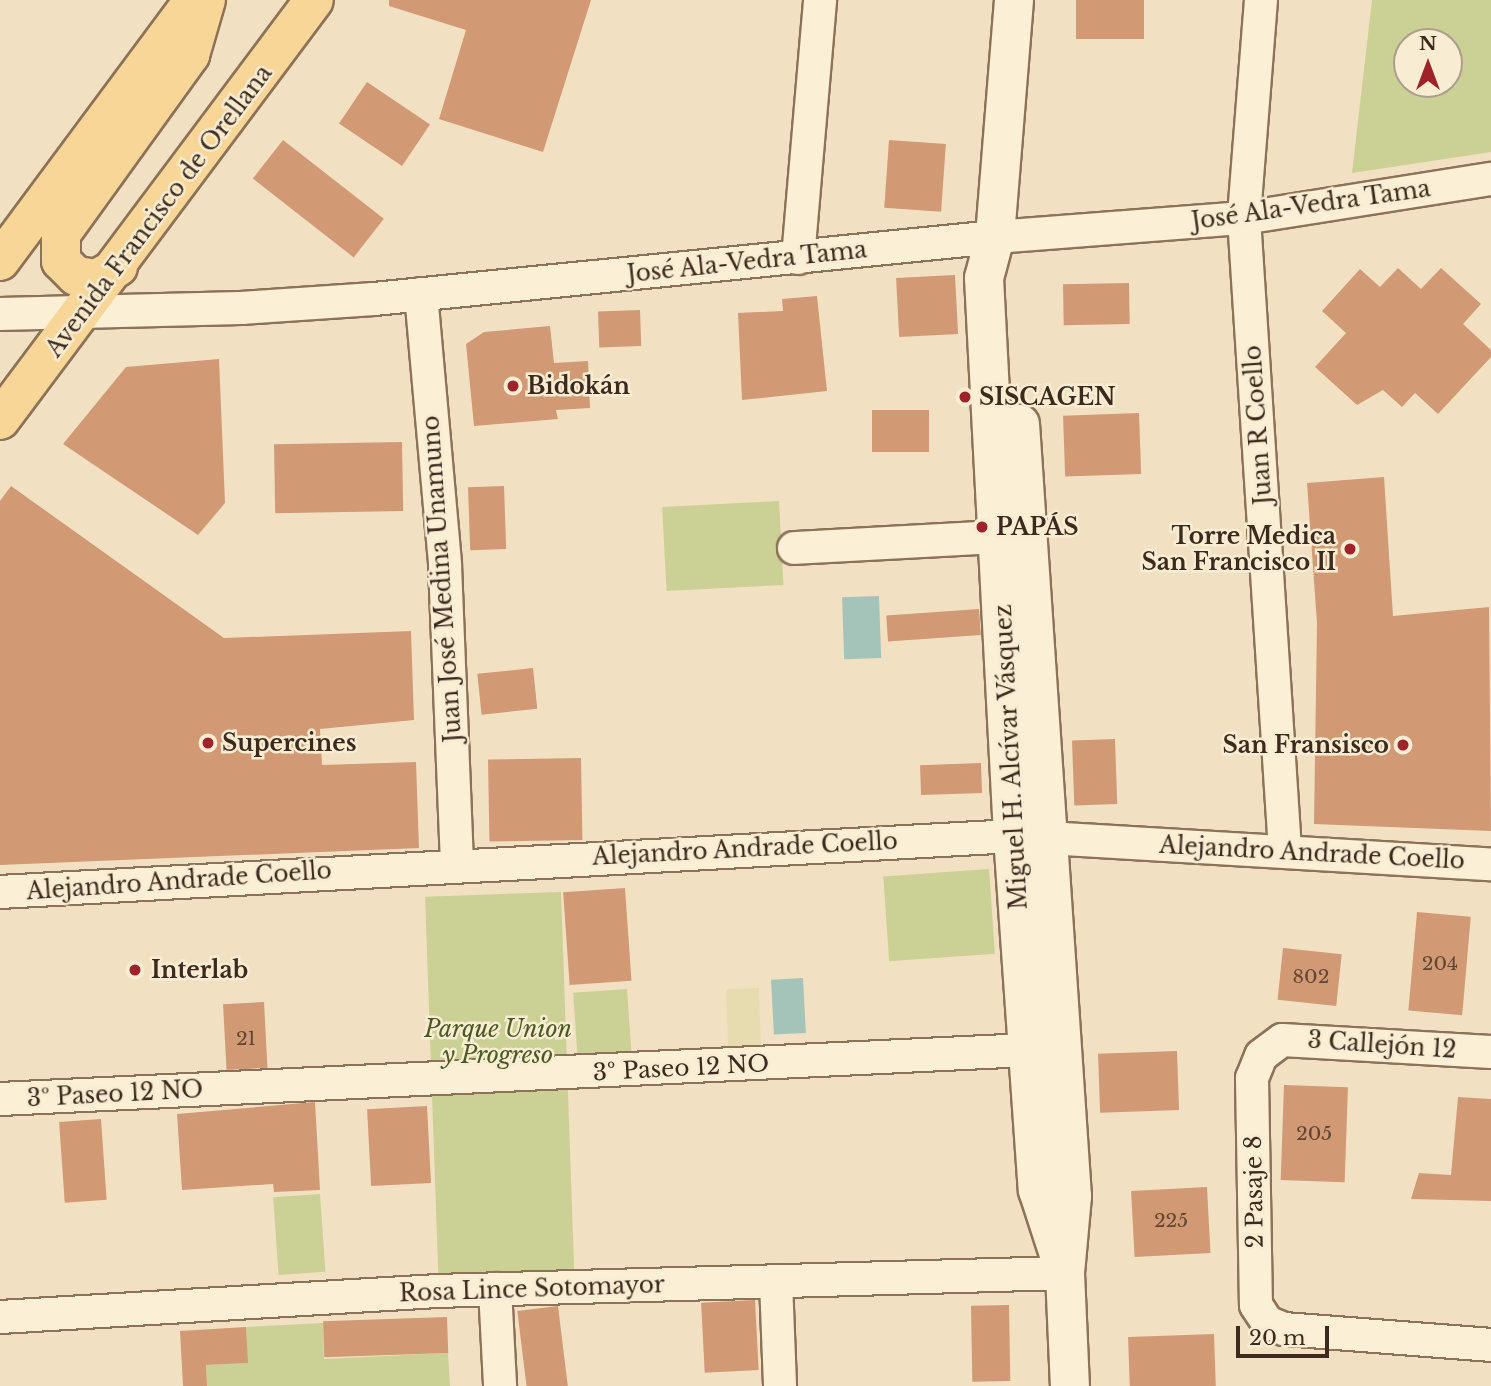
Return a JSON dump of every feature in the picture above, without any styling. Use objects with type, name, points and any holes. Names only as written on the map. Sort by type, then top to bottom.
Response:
[{"type":"main road","points":[[0,261],[194,0]]},
{"type":"main road","points":[[118,267],[96,279],[76,276],[61,261],[61,234],[190,55],[206,0]]},
{"type":"main road","name":"Avenida Francisco de Orellana","points":[[0,420],[85,313],[314,0]]},
{"type":"street","points":[[798,258],[820,0]]},
{"type":"street","name":"Miguel H. Alcívar Vásquez","points":[[1014,0],[995,237],[984,278],[1000,537],[1072,1196],[1065,1273],[1070,1386]]},
{"type":"street","name":"Juan R Coello","points":[[1261,0],[1244,218],[1285,851]]},
{"type":"street","name":"José Ala-Vedra Tama","points":[[0,314],[241,308],[421,294],[995,237],[1244,218],[1491,179]]},
{"type":"street","name":"Miguel H. Alcívar Vásquez","points":[[995,237],[1008,272],[1031,837],[1027,1050],[1038,1190],[1065,1273]]},
{"type":"street","name":"Juan José Medina Unamuno","points":[[421,294],[445,565],[457,864]]},
{"type":"street","points":[[794,548],[1000,537]]},
{"type":"street","name":"Alejandro Andrade Coello","points":[[0,892],[457,864],[1031,837],[1491,864]]},
{"type":"street","name":"3 Callejón 12","points":[[1252,1078],[1262,1056],[1282,1040],[1491,1052]]},
{"type":"street","name":"3º Paseo 12 NO","points":[[0,1099],[1027,1050]]},
{"type":"street","name":"2 Pasaje 8","points":[[1252,1078],[1256,1305],[1267,1322],[1284,1329],[1491,1345]]},
{"type":"street","name":"Rosa Lince Sotomayor","points":[[0,1317],[495,1289],[1065,1273]]},
{"type":"street","points":[[776,1281],[780,1386]]},
{"type":"street","points":[[495,1289],[500,1386]]},
{"type":"shaded area","points":[[759,988],[761,1057],[728,1058],[726,989]]},
{"type":"green space","points":[[1372,0],[1491,0],[1491,152],[1352,173]]},
{"type":"green space","points":[[779,501],[783,585],[667,591],[662,507]]},
{"type":"green space","points":[[989,869],[995,954],[889,961],[883,876]]},
{"type":"green space","name":"Parque Union y Progreso","points":[[561,892],[575,1283],[439,1288],[425,897]]},
{"type":"green space","points":[[627,989],[632,1061],[578,1065],[573,993]]},
{"type":"green space","points":[[320,1194],[325,1272],[279,1275],[273,1197]]},
{"type":"green space","points":[[323,1323],[324,1359],[448,1353],[450,1386],[207,1386],[206,1365],[247,1363],[246,1327]]},
{"type":"water","points":[[879,596],[881,658],[844,659],[842,597]]},
{"type":"water","points":[[803,978],[806,1033],[774,1035],[771,980]]},
{"type":"building","points":[[389,0],[591,0],[543,152],[439,119],[466,30],[389,6]]},
{"type":"building","points":[[1076,0],[1144,0],[1144,39],[1076,39]]},
{"type":"building","points":[[367,82],[430,124],[402,166],[339,123]]},
{"type":"building","points":[[283,140],[384,219],[354,257],[253,179]]},
{"type":"building","points":[[889,140],[946,144],[941,212],[884,208]]},
{"type":"building","points":[[1398,268],[1421,289],[1441,268],[1481,304],[1463,324],[1491,350],[1491,357],[1438,414],[1415,393],[1402,407],[1383,390],[1357,405],[1315,367],[1346,333],[1322,311],[1360,269],[1380,287]]},
{"type":"building","points":[[955,275],[958,334],[899,337],[896,278]]},
{"type":"building","points":[[1129,283],[1130,324],[1064,325],[1063,284]]},
{"type":"building","points":[[817,296],[827,391],[742,400],[738,313],[783,311],[782,299]]},
{"type":"building","points":[[640,310],[641,346],[599,347],[598,311]]},
{"type":"building","name":"Bidokán","points":[[550,326],[554,363],[588,361],[590,408],[556,410],[558,419],[474,426],[466,344],[484,332]]},
{"type":"building","points":[[219,359],[225,503],[198,535],[63,444],[126,367]]},
{"type":"building","points":[[872,410],[929,410],[929,452],[872,452]]},
{"type":"building","points":[[1139,413],[1141,474],[1065,477],[1063,416]]},
{"type":"building","points":[[402,442],[403,511],[275,513],[274,444]]},
{"type":"building","name":"San Fransisco","points":[[1384,477],[1393,616],[1489,607],[1491,831],[1314,824],[1317,623],[1307,483]]},
{"type":"building","name":"Supercines","points":[[11,486],[224,638],[411,631],[414,720],[320,729],[322,765],[416,762],[419,848],[0,865],[0,501]]},
{"type":"building","points":[[504,486],[506,549],[470,550],[468,487]]},
{"type":"building","points":[[979,609],[981,635],[888,641],[886,615]]},
{"type":"building","points":[[533,668],[537,709],[482,715],[477,674]]},
{"type":"building","points":[[1115,739],[1117,804],[1074,805],[1072,741]]},
{"type":"building","points":[[581,758],[582,840],[489,842],[488,760]]},
{"type":"building","points":[[981,763],[982,793],[921,795],[920,765]]},
{"type":"building","points":[[625,888],[631,981],[570,985],[563,892]]},
{"type":"building","points":[[1417,912],[1471,917],[1462,1015],[1408,1011]]},
{"type":"building","points":[[1283,948],[1342,954],[1336,1006],[1278,1000]]},
{"type":"building","points":[[264,1002],[267,1068],[227,1070],[223,1004]]},
{"type":"building","points":[[1177,1051],[1179,1110],[1100,1113],[1098,1054]]},
{"type":"building","points":[[1284,1085],[1348,1087],[1345,1182],[1281,1180]]},
{"type":"building","points":[[1458,1097],[1491,1099],[1491,1201],[1411,1199],[1419,1173],[1451,1175]]},
{"type":"building","points":[[315,1102],[320,1190],[274,1192],[273,1184],[182,1190],[177,1114]]},
{"type":"building","points":[[427,1106],[431,1183],[371,1186],[367,1109]]},
{"type":"building","points":[[101,1119],[107,1200],[65,1203],[59,1122]]},
{"type":"building","points":[[1207,1187],[1210,1253],[1135,1257],[1131,1191]]},
{"type":"building","points":[[755,1300],[759,1370],[705,1373],[701,1303]]},
{"type":"building","points":[[1009,1305],[1010,1381],[972,1382],[971,1306]]},
{"type":"building","points":[[558,1306],[568,1386],[527,1386],[517,1311]]},
{"type":"building","points":[[447,1317],[448,1353],[324,1357],[323,1321]]},
{"type":"building","points":[[246,1327],[248,1363],[206,1365],[207,1386],[183,1386],[180,1331]]},
{"type":"building","points":[[1214,1334],[1216,1386],[1130,1386],[1128,1337]]},
{"type":"place","name":"Bidokán","points":[[513,386]]},
{"type":"place","name":"SISCAGEN","points":[[965,397]]},
{"type":"place","name":"PAPÁS","points":[[982,527]]},
{"type":"place","name":"Torre Medica San Francisco II","points":[[1350,549]]},
{"type":"place","name":"Supercines","points":[[208,743]]},
{"type":"place","name":"San Fransisco","points":[[1403,745]]},
{"type":"place","name":"Interlab","points":[[135,970]]}]
